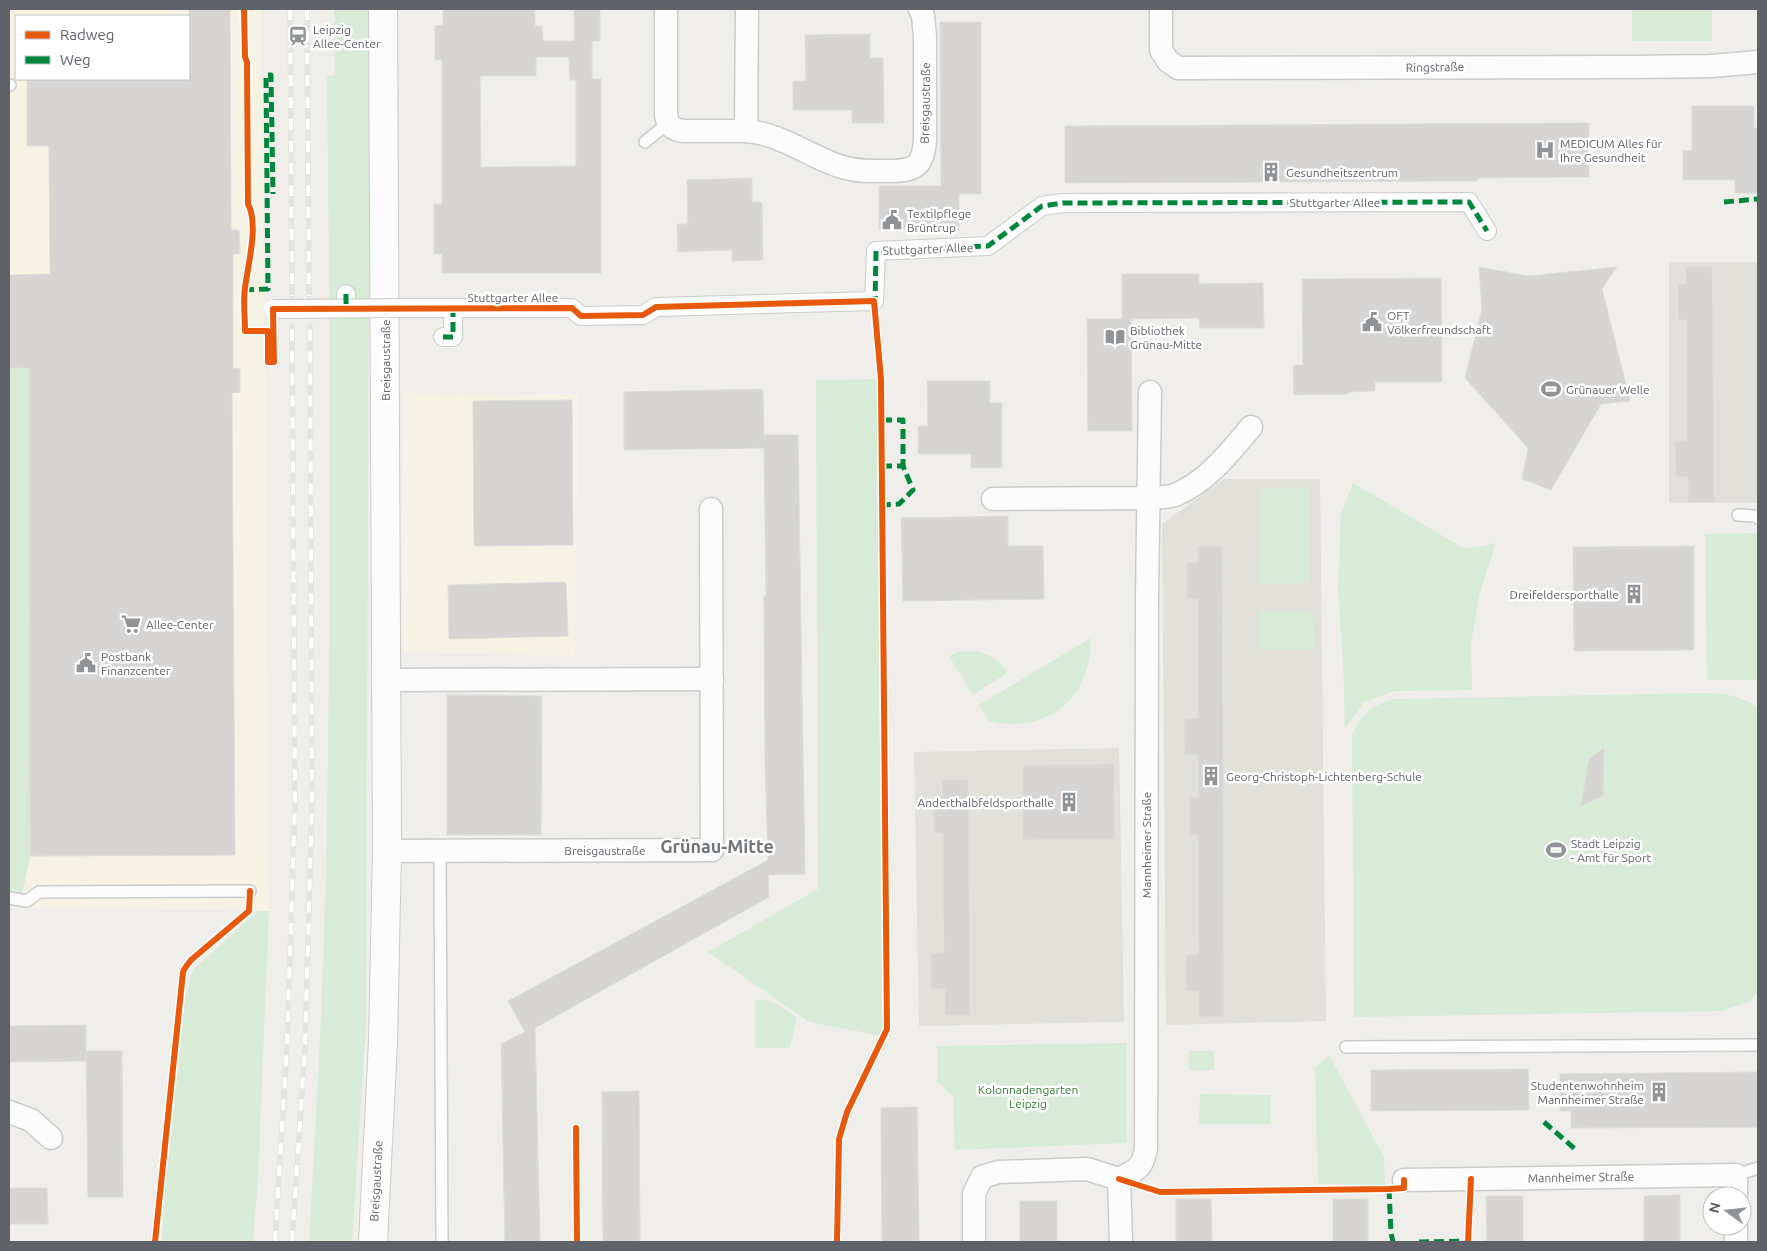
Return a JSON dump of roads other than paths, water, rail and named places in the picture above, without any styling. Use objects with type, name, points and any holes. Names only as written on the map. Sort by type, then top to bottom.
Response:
[{"type":"street","name":"Breisgaustraße","points":[[374,1242],[383,1042],[387,851],[383,9]]},
{"type":"street","points":[[666,9],[666,115],[668,123]]},
{"type":"street","points":[[746,131],[747,9]]},
{"type":"street","name":"Breisgaustraße","points":[[668,123],[672,128],[684,131],[746,131],[772,137],[836,164],[858,171],[902,171],[912,169],[917,166],[923,155],[925,140],[925,36],[923,16],[920,9]]},
{"type":"street","name":"Ringstraße","points":[[1161,9],[1161,50],[1168,61],[1178,68],[1632,67],[1711,66],[1758,62]]},
{"type":"street","name":"Stuttgarter Allee","points":[[266,309],[346,301],[411,308],[572,308],[581,316],[643,315],[656,307],[874,301],[876,251],[988,246],[1042,206],[1063,203],[1469,202],[1487,231]]},
{"type":"street","name":"Stuttgarter Allee","points":[[443,337],[453,337],[453,308]]},
{"type":"street","name":"Mannheimer Straße","points":[[1119,1179],[1139,1168],[1144,1159],[1146,1148],[1146,596],[1150,392]]},
{"type":"street","points":[[993,499],[1148,498],[1174,495],[1196,484],[1231,451],[1251,427]]},
{"type":"street","name":"Breisgaustraße","points":[[387,851],[712,850],[711,508]]},
{"type":"street","points":[[387,680],[712,679]]},
{"type":"street","points":[[9,1112],[31,1120],[51,1138]]},
{"type":"street","points":[[974,1242],[974,1194],[982,1177],[998,1172],[1087,1170],[1119,1179],[1121,1242]]},
{"type":"street","name":"Mannheimer Straße","points":[[1404,1180],[1736,1186]]},
{"type":"lane","points":[[646,142],[668,123]]},
{"type":"lane","points":[[1738,515],[1758,518]]},
{"type":"lane","points":[[440,850],[442,1242]]},
{"type":"lane","points":[[9,898],[27,900],[39,892],[250,891]]},
{"type":"lane","points":[[1346,1047],[1758,1045]]},
{"type":"lane","points":[[1736,1186],[1758,1168]]},
{"type":"railway","points":[[290,9],[292,296]]},
{"type":"railway","points":[[307,9],[309,296]]},
{"type":"railway","points":[[292,1242],[305,1047],[312,801],[310,326]]},
{"type":"railway","points":[[275,1242],[287,1045],[295,802],[292,327]]},
{"type":"place","name":"Leipzig Allee-Center","points":[[298,36]]},
{"type":"place","name":"MEDICUM Alles für Ihre Gesundheit","points":[[1545,150]]},
{"type":"place","name":"Gesundheitszentrum","points":[[1271,172]]},
{"type":"place","name":"Textilpflege Brüntrup","points":[[892,220]]},
{"type":"place","name":"OFT Völkerfreundschaft","points":[[1372,322]]},
{"type":"place","name":"Bibliothek Grünau-Mitte","points":[[1115,337]]},
{"type":"place","name":"Grünauer Welle","points":[[1551,389]]},
{"type":"place","name":"Dreifeldersporthalle","points":[[1634,594]]},
{"type":"place","name":"Allee-Center","points":[[131,624]]},
{"type":"place","name":"Postbank Finanzcenter","points":[[86,663]]},
{"type":"place","name":"Georg-Christoph-Lichtenberg-Schule","points":[[1211,776]]},
{"type":"place","name":"Anderthalbfeldsporthalle","points":[[1069,802]]},
{"type":"place","name":"Stadt Leipzig - Amt für Sport","points":[[1556,850]]},
{"type":"place","name":"Studentenwohnheim Mannheimer Straße","points":[[1659,1092]]},
{"type":"district","name":"Grünau-Mitte","points":[[717,846]]},
{"type":"park label","name":"Kolonnadengarten Leipzig","points":[[1028,1096]]}]
